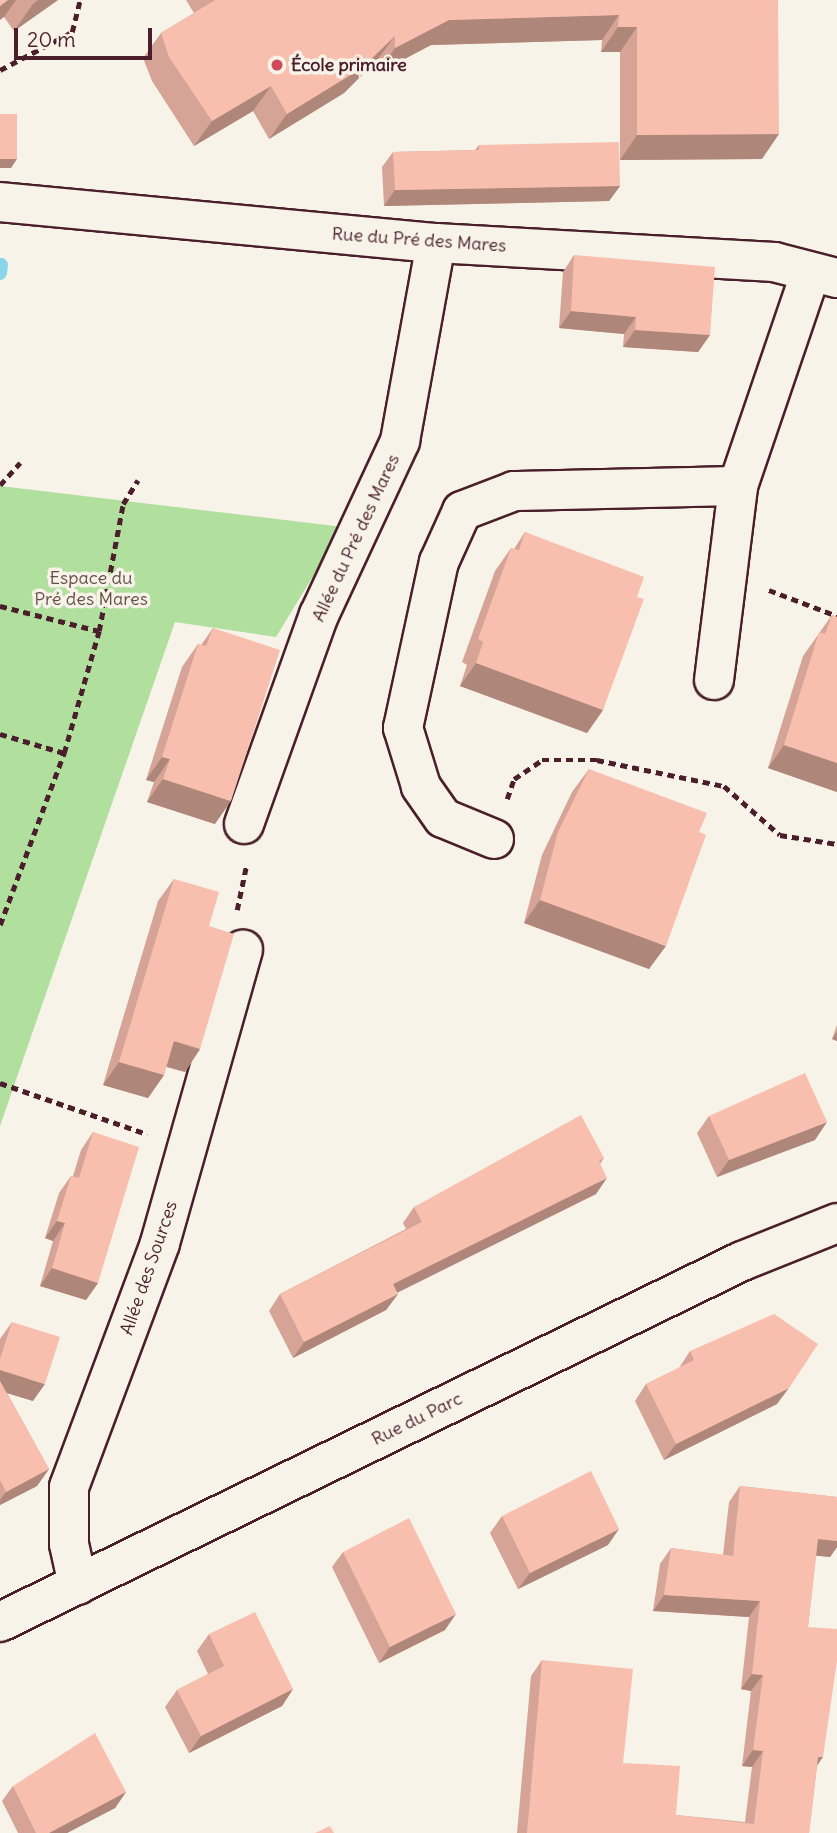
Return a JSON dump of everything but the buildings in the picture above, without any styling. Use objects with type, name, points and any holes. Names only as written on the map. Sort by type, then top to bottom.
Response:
[{"type":"street","name":"Rue du Pré des Mares","points":[[0,202],[436,243],[774,262],[824,275]]},
{"type":"street","name":"Allée du Pré des Mares","points":[[244,824],[319,615],[400,441],[436,243]]},
{"type":"street","points":[[714,680],[738,486],[824,275]]},
{"type":"street","points":[[494,839],[443,818],[421,786],[403,728],[439,562],[462,511],[514,491],[738,486]]},
{"type":"street","name":"Allée des Sources","points":[[78,1585],[69,1544],[69,1487],[160,1243],[243,950]]},
{"type":"street","name":"Rue du Parc","points":[[0,1622],[742,1261],[837,1223]]},
{"type":"path","points":[[0,70],[72,32],[80,0]]},
{"type":"path","points":[[0,485],[20,463]]},
{"type":"path","points":[[0,925],[64,753],[99,631],[123,504],[138,480]]},
{"type":"path","points":[[726,574],[837,616]]},
{"type":"path","points":[[0,606],[99,631]]},
{"type":"path","points":[[0,734],[64,753]]},
{"type":"path","points":[[494,839],[514,779],[542,760],[597,760],[724,786],[780,835],[837,844]]},
{"type":"path","points":[[243,950],[231,935],[247,860],[244,824]]},
{"type":"path","points":[[0,1083],[188,1147]]},
{"type":"green space","name":"Espace du Pré des Mares","points":[[0,486],[343,527],[276,637],[175,622],[0,1126]]},
{"type":"waterway","points":[[0,273],[1,265]]},
{"type":"place","name":"École primaire","points":[[277,65]]}]
